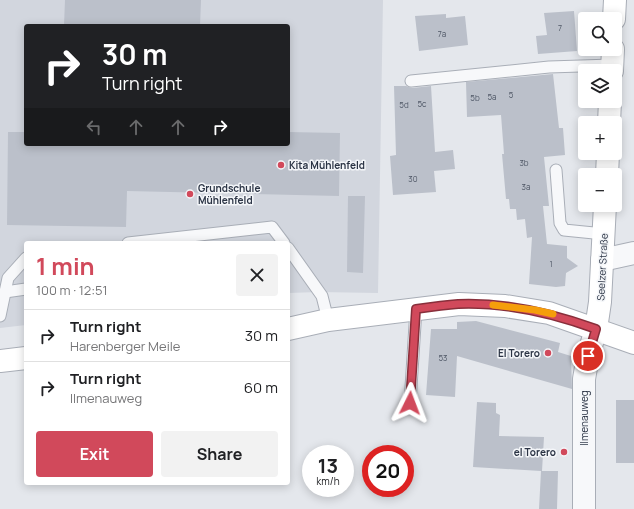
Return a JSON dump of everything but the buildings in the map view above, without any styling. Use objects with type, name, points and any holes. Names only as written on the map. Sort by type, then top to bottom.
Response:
[{"type":"main road","points":[[614,12],[615,0]]},
{"type":"main road","name":"Seelzer Straße","points":[[596,329],[600,302],[605,212]]},
{"type":"main road","points":[[290,329],[328,320],[459,304],[505,306],[549,313],[634,343]]},
{"type":"main road","points":[[290,321],[328,320]]},
{"type":"main road","points":[[0,361],[24,358]]},
{"type":"street","points":[[602,260],[634,254]]},
{"type":"street","name":"Ilmenauweg","points":[[584,509],[584,379],[588,356],[596,329]]},
{"type":"lane","points":[[411,81],[612,62]]},
{"type":"lane","points":[[556,170],[560,223],[564,230],[604,234]]},
{"type":"lane","points":[[146,241],[272,227],[282,241]]},
{"type":"lane","points":[[0,316],[8,278],[24,260]]},
{"type":"lane","points":[[293,261],[322,296],[328,320]]},
{"type":"lane","points":[[6,292],[24,289]]},
{"type":"lane","points":[[410,403],[416,309]]},
{"type":"shaded area","name":"Grundschule Mühlenfeld","points":[[0,0],[383,0],[378,293],[290,293],[290,241],[24,241],[24,325],[0,328]]},
{"type":"slow traffic","points":[[493,305],[535,310],[553,314]]},
{"type":"place","name":"Kita Mühlenfeld","points":[[281,165]]},
{"type":"place","name":"Grundschule Mühlenfeld","points":[[190,194]]},
{"type":"place","name":"El Torero","points":[[548,353]]},
{"type":"place","name":"el Torero","points":[[564,452]]},
{"type":"route","points":[[410,403],[416,309],[459,304],[505,306],[549,313],[596,329],[588,356]]}]
